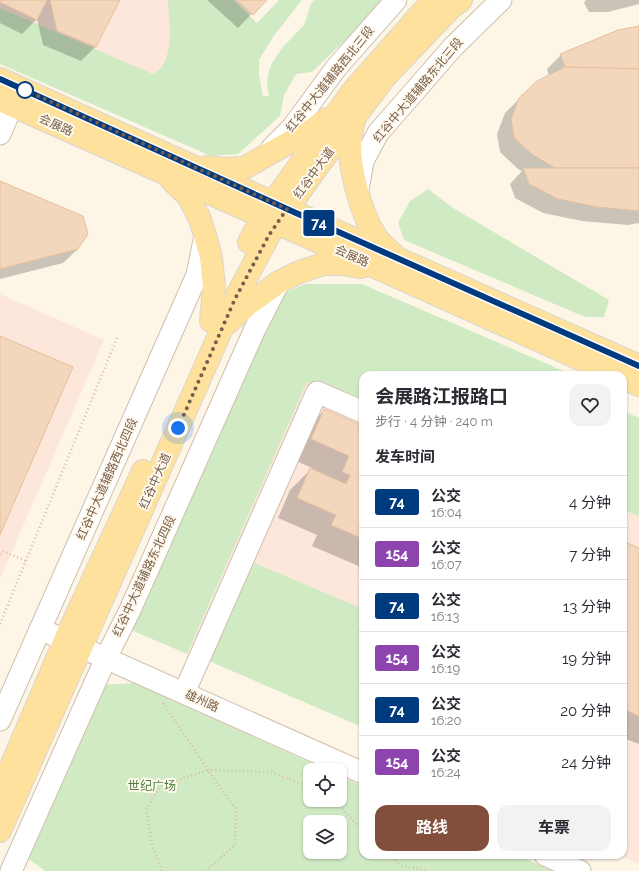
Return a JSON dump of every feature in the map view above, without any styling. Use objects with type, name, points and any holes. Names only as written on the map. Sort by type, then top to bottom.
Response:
[{"type":"main road","name":"红谷中大道","points":[[349,111],[352,92],[433,0]]},
{"type":"main road","name":"红谷中大道","points":[[0,792],[73,643],[216,325],[236,266],[349,111],[385,77],[450,9],[461,0]]},
{"type":"main road","name":"会展路","points":[[0,79],[189,165],[275,213]]},
{"type":"main road","name":"会展路","points":[[6,103],[162,172],[275,213],[390,264],[618,371]]},
{"type":"main road","points":[[162,172],[188,196],[199,217],[211,257],[216,325],[279,282],[297,273],[323,264],[390,264],[365,216],[358,192],[352,164],[349,111],[315,128],[244,168],[224,169],[189,165]]},
{"type":"main road","name":"红谷中大道","points":[[0,832],[73,643]]},
{"type":"street","name":"红谷中大道辅路西北三段","points":[[262,157],[292,128],[336,68],[396,0]]},
{"type":"street","name":"红谷中大道辅路东北三段","points":[[358,192],[363,161],[378,133],[453,47],[501,0]]},
{"type":"street","points":[[0,134],[6,103]]},
{"type":"street","name":"红谷中大道辅路西北四段","points":[[0,720],[197,275],[205,235]]},
{"type":"street","name":"红谷中大道辅路东北四段","points":[[11,871],[106,658],[130,610],[254,331],[279,282]]},
{"type":"street","points":[[184,693],[317,392],[359,410]]},
{"type":"street","name":"雄州路","points":[[40,629],[184,693],[359,765]]},
{"type":"street","points":[[554,859],[580,871]]},
{"type":"path","points":[[0,624],[118,338]]},
{"type":"path","points":[[0,554],[2,551],[26,561]]},
{"type":"path","points":[[154,679],[150,684],[236,809],[235,845],[206,871]]},
{"type":"path","points":[[162,871],[152,844],[146,810],[160,786],[208,770],[270,772],[303,784]]},
{"type":"path","points":[[341,807],[359,827]]},
{"type":"path","points":[[393,859],[400,865],[428,871]]},
{"type":"shaded area","points":[[0,0],[178,0],[173,56],[155,87],[0,16]]},
{"type":"shaded area","points":[[0,294],[104,340],[0,579]]},
{"type":"shaded area","points":[[307,382],[359,404],[359,725],[209,661],[187,654]]},
{"type":"shaded area","points":[[627,512],[639,516],[639,864],[627,859]]},
{"type":"green space","points":[[168,0],[233,0],[257,23],[279,0],[302,0],[273,37],[259,60],[259,75],[263,96],[269,96],[267,85],[268,74],[272,63],[282,48],[304,25],[311,4],[314,0],[387,0],[312,72],[296,74],[284,95],[280,116],[238,154],[211,156],[0,64],[0,8],[153,74],[161,68],[168,53],[170,26]]},
{"type":"green space","points":[[428,189],[453,208],[609,300],[604,317],[585,317],[404,240],[398,223],[410,201]]},
{"type":"green space","points":[[305,284],[362,284],[564,371],[359,371],[359,404],[307,382],[187,654],[131,630],[277,296]]},
{"type":"green space","points":[[627,412],[639,418],[639,516],[627,512]]},
{"type":"green space","points":[[252,562],[359,607],[359,726],[209,661]]},
{"type":"green space","name":"世纪广场","points":[[133,683],[311,763],[303,763],[303,807],[347,807],[347,779],[359,784],[359,859],[526,859],[553,871],[45,871],[27,858],[101,685]]},
{"type":"building","points":[[0,0],[47,0],[37,20],[0,2]]},
{"type":"building","points":[[50,0],[120,0],[96,47],[57,31]]},
{"type":"building","points":[[236,0],[267,0],[253,15]]},
{"type":"building","points":[[639,26],[639,69],[565,67],[560,54],[618,30]]},
{"type":"building","points":[[565,67],[639,69],[639,168],[555,168],[533,155],[514,138],[511,119],[519,98],[537,81]]},
{"type":"building","points":[[523,168],[639,168],[639,211],[597,207],[558,199],[529,184]]},
{"type":"building","points":[[0,181],[83,216],[88,234],[78,249],[0,269]]},
{"type":"building","points":[[0,336],[73,367],[0,535]]},
{"type":"building","points":[[324,409],[359,424],[359,537],[331,525],[336,515],[297,498],[310,468],[346,484],[350,475],[342,472],[349,456],[311,439]]},
{"type":"building","points":[[627,543],[639,548],[639,716],[627,711]]},
{"type":"bus line","name":"74","points":[[0,79],[639,366]]},
{"type":"route","points":[[25,90],[287,209],[269,235],[235,299],[178,428]]}]
